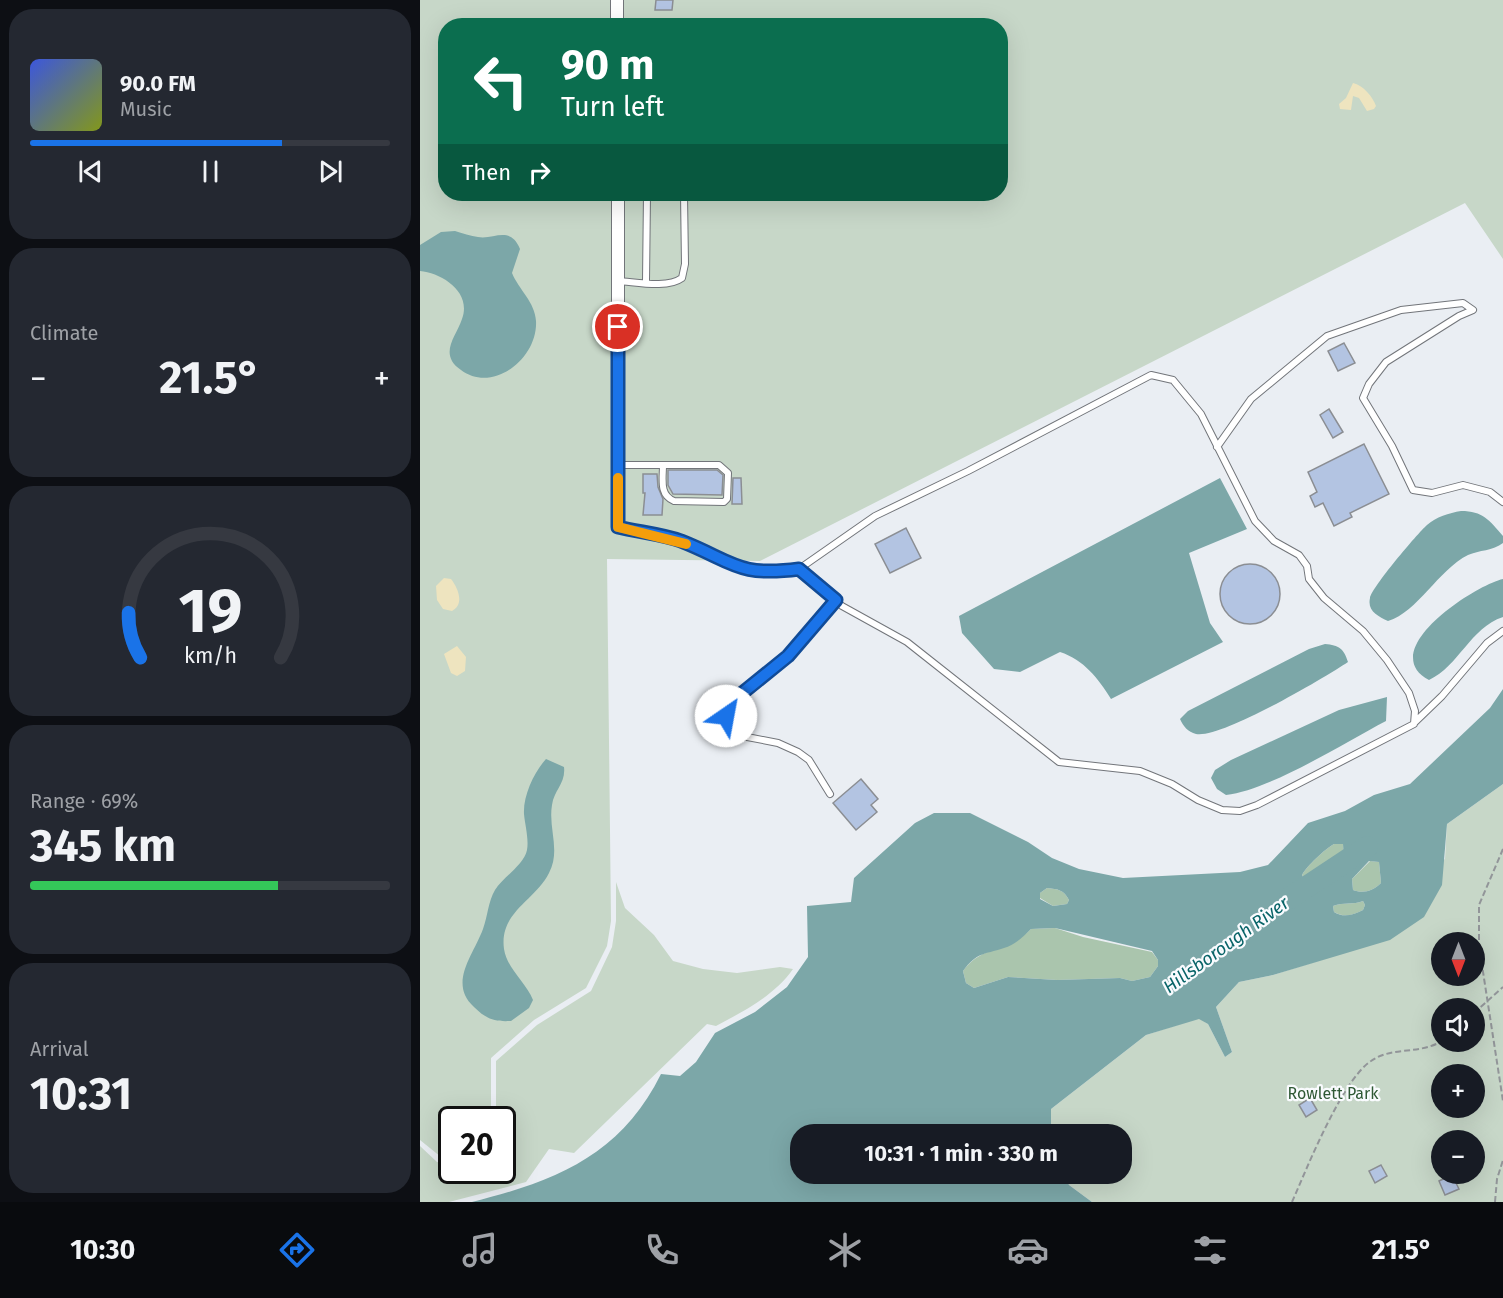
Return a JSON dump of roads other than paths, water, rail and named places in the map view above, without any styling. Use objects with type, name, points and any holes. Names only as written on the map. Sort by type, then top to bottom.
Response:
[{"type":"street","points":[[617,0],[617,18]]},
{"type":"street","points":[[618,201],[618,527]]},
{"type":"lane","points":[[646,282],[647,201]]},
{"type":"lane","points":[[618,281],[677,282],[682,278],[685,264],[684,201]]},
{"type":"lane","points":[[1217,447],[1251,399],[1327,336],[1401,310],[1463,303],[1473,310],[1459,315],[1386,362],[1369,384],[1363,398],[1392,446],[1413,489],[1432,493],[1463,485],[1490,492],[1503,502]]},
{"type":"lane","points":[[618,527],[679,541],[738,569],[765,573],[799,569],[875,516],[968,471],[1151,375],[1173,380],[1201,414],[1255,521],[1274,541],[1299,555],[1306,566],[1309,579],[1324,598],[1363,631],[1387,660],[1409,693],[1415,711],[1414,724]]},
{"type":"lane","points":[[618,465],[663,465],[723,467],[728,473],[727,499],[724,502],[714,502],[674,501],[666,498],[663,491],[663,465]]},
{"type":"lane","points":[[799,569],[836,600],[907,642],[1059,762],[1140,771],[1172,784],[1198,800],[1222,810],[1240,811],[1257,805],[1414,724],[1442,696],[1487,643],[1503,632]]},
{"type":"lane","points":[[830,794],[809,760],[778,743],[742,736],[731,728],[726,716],[730,703],[788,656],[836,600]]},
{"type":"water","points":[[455,231],[478,237],[507,235],[516,242],[520,249],[512,273],[533,308],[536,321],[535,335],[522,359],[499,375],[486,378],[473,376],[454,364],[450,352],[462,319],[463,300],[459,292],[446,280],[420,271],[420,245],[441,232]]},
{"type":"water","points":[[1220,478],[1247,529],[1189,553],[1210,623],[1223,642],[1111,699],[1090,671],[1069,655],[1060,652],[1020,672],[994,669],[962,633],[959,616]]},
{"type":"water","points":[[1461,511],[1469,511],[1485,518],[1503,536],[1503,543],[1495,548],[1468,555],[1457,562],[1419,600],[1399,616],[1388,621],[1374,612],[1370,606],[1370,598],[1386,572],[1405,549],[1431,522]]},
{"type":"water","points":[[1503,579],[1503,617],[1482,630],[1449,666],[1429,680],[1415,668],[1414,653],[1421,637],[1434,621],[1452,606],[1489,584]]},
{"type":"water","points":[[1325,644],[1340,648],[1348,662],[1272,706],[1249,718],[1209,733],[1193,733],[1181,722],[1180,719],[1188,711],[1309,649]]},
{"type":"water","points":[[1503,689],[1503,784],[1447,824],[1442,885],[1424,917],[1390,940],[1273,975],[1239,982],[1216,1007],[1232,1052],[1225,1057],[1208,1024],[1199,1019],[1146,1035],[1051,1109],[1051,1124],[790,1124],[790,1184],[1068,1184],[1092,1202],[472,1202],[531,1185],[558,1174],[606,1145],[645,1102],[661,1074],[680,1076],[696,1062],[715,1033],[755,1012],[787,987],[808,957],[807,906],[851,902],[854,878],[915,823],[934,813],[970,813],[1028,842],[1052,858],[1079,869],[1123,878],[1240,872],[1268,865],[1308,823],[1345,811],[1374,795],[1410,784],[1490,708]],"holes":[[[1334,844],[1343,844],[1344,862],[1327,878],[1305,881],[1302,875],[1304,872],[1316,858]],[[1369,861],[1379,862],[1381,883],[1368,891],[1353,890],[1352,879]],[[1047,888],[1063,892],[1069,900],[1067,904],[1053,906],[1040,899],[1040,893]],[[1363,901],[1365,905],[1363,910],[1356,913],[1341,915],[1334,912],[1333,906]],[[1055,928],[1152,951],[1158,960],[1158,966],[1150,977],[1132,981],[1120,978],[1057,980],[1008,977],[974,988],[966,983],[963,971],[972,960],[1012,945],[1031,929]]]},
{"type":"water","points":[[1387,697],[1386,721],[1285,775],[1244,791],[1226,795],[1217,789],[1211,778],[1215,770],[1231,760],[1339,710]]},
{"type":"water","points":[[546,759],[564,767],[562,782],[552,805],[554,856],[543,883],[512,916],[504,936],[504,949],[509,963],[533,1000],[529,1008],[511,1021],[500,1021],[487,1017],[474,1007],[463,988],[463,979],[469,959],[483,929],[493,895],[499,885],[518,866],[527,850],[525,800],[534,777]]},
{"type":"waterway","name":"Hillsborough River","points":[[1290,898],[1367,847]]},
{"type":"park label","name":"Rowlett Park","points":[[1333,1093]]}]
